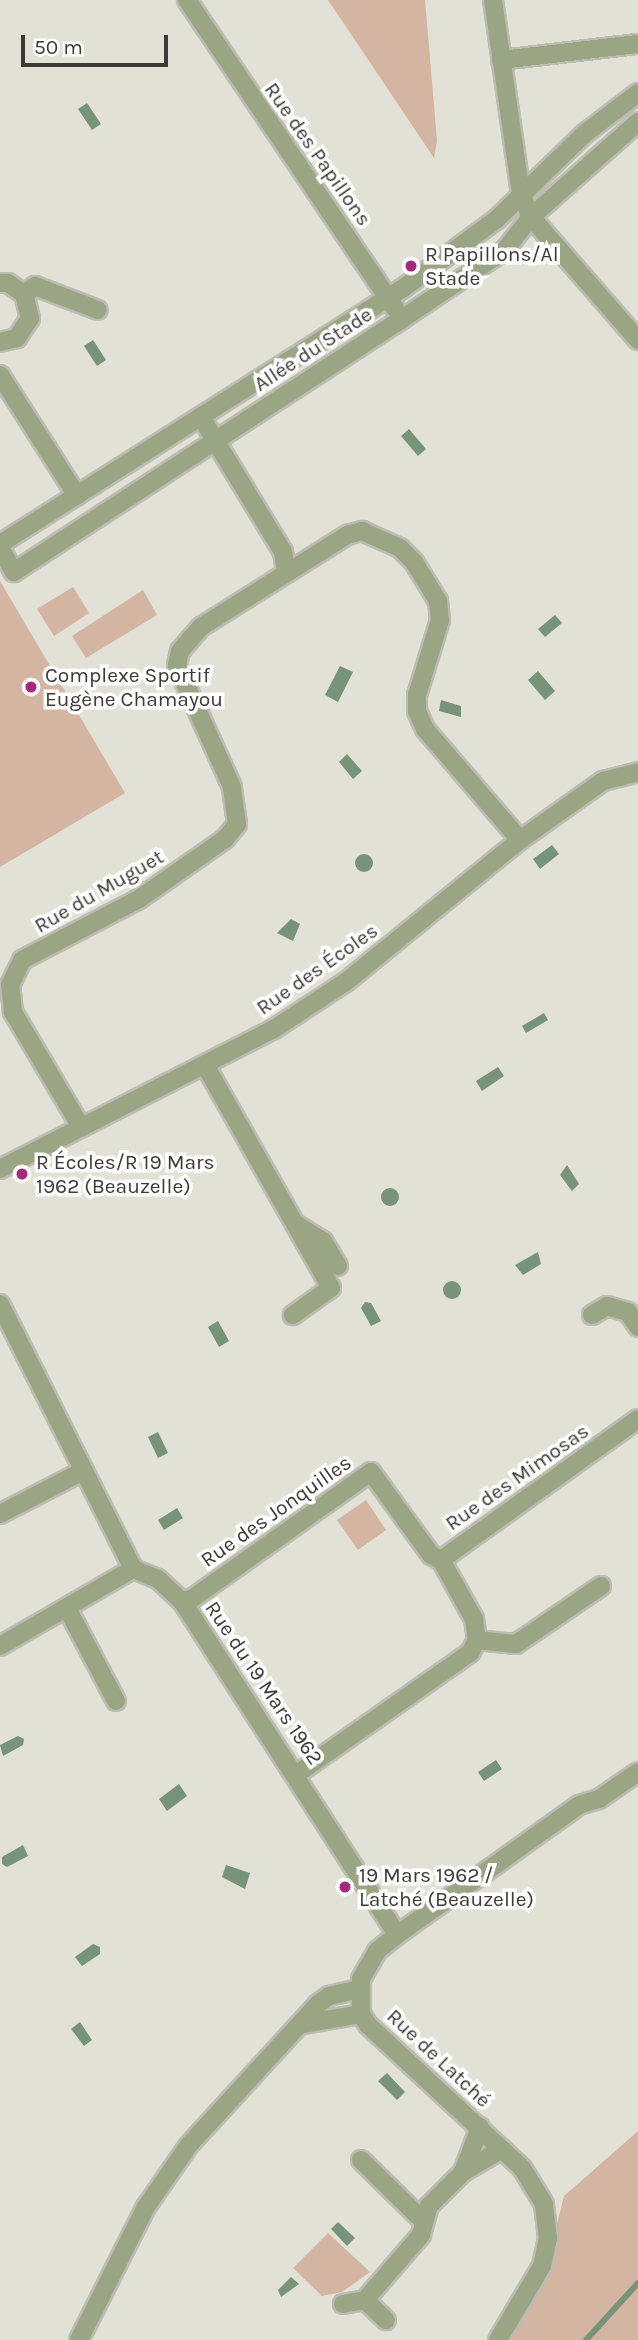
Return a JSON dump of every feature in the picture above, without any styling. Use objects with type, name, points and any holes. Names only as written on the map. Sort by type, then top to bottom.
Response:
[{"type":"street","name":"Rue des Papillons","points":[[187,0],[402,319]]},
{"type":"street","points":[[493,0],[521,194],[531,217],[638,340]]},
{"type":"street","points":[[501,60],[638,44]]},
{"type":"street","name":"Allée du Stade","points":[[638,93],[583,135],[497,219],[388,298],[0,546],[14,572],[505,250],[531,217],[638,122]]},
{"type":"street","points":[[0,283],[8,282],[24,294],[30,318],[17,338],[0,342]]},
{"type":"street","points":[[24,294],[35,286],[98,310]]},
{"type":"street","points":[[0,375],[77,496]]},
{"type":"street","points":[[201,417],[283,552],[286,572],[362,531],[380,535],[414,562],[438,601],[440,620],[417,695],[417,711],[425,729],[520,840]]},
{"type":"street","name":"Rue du Muguet","points":[[81,1127],[13,1012],[10,985],[22,960],[139,899],[225,839],[237,824],[232,788],[177,665],[180,651],[201,627],[286,572]]},
{"type":"street","name":"Rue des Écoles","points":[[0,1169],[274,1029],[347,981],[520,840],[603,781],[638,772]]},
{"type":"street","points":[[205,1065],[331,1288],[293,1315]]},
{"type":"street","points":[[295,1225],[323,1241],[338,1266]]},
{"type":"street","points":[[0,1304],[133,1569],[0,1646]]},
{"type":"street","points":[[592,1315],[607,1306],[628,1312],[638,1327]]},
{"type":"street","name":"Rue des Mimosas","points":[[477,1640],[474,1619],[441,1560],[638,1419]]},
{"type":"street","points":[[0,1514],[83,1471]]},
{"type":"street","name":"Rue des Jonquilles","points":[[182,1601],[371,1472],[431,1555],[441,1560]]},
{"type":"street","name":"Rue du 19 Mars 1962","points":[[133,1569],[158,1579],[182,1601],[297,1774],[397,1935]]},
{"type":"street","points":[[297,1774],[470,1653],[477,1640],[516,1644],[601,1586]]},
{"type":"street","points":[[68,1608],[116,1701]]},
{"type":"street","name":"Rue de Latché","points":[[498,2340],[542,2266],[548,2238],[544,2204],[537,2187],[502,2149],[361,2014],[359,1989],[364,1968],[377,1951],[397,1935],[579,1805],[599,1799],[638,1772]]},
{"type":"street","points":[[79,2340],[146,2207],[189,2145],[221,2105],[303,2024],[306,2015],[329,1996],[359,1989]]},
{"type":"street","points":[[303,2024],[361,2014]]},
{"type":"street","points":[[463,2172],[480,2127]]},
{"type":"street","points":[[343,2304],[365,2300],[421,2235],[429,2206],[463,2172],[502,2149]]},
{"type":"street","points":[[361,2160],[424,2222]]},
{"type":"street","points":[[365,2300],[386,2319]]},
{"type":"shaded area","points":[[328,0],[425,0],[437,141],[434,158]]},
{"type":"shaded area","points":[[87,103],[101,124],[92,130],[78,109]]},
{"type":"shaded area","points":[[93,340],[106,360],[97,366],[84,346]]},
{"type":"shaded area","points":[[409,429],[426,449],[418,456],[401,436]]},
{"type":"shaded area","name":"Complexe Sportif Eugène Chamayou","points":[[0,581],[125,793],[0,867]]},
{"type":"shaded area","points":[[73,587],[89,613],[54,636],[37,609]]},
{"type":"shaded area","points":[[143,590],[157,615],[86,658],[72,636]]},
{"type":"shaded area","points":[[555,615],[562,623],[545,637],[538,629]]},
{"type":"shaded area","points":[[340,666],[353,672],[338,702],[325,695]]},
{"type":"shaded area","points":[[538,671],[555,691],[545,700],[528,680]]},
{"type":"shaded area","points":[[441,700],[461,706],[461,717],[439,711]]},
{"type":"shaded area","points":[[347,754],[362,771],[353,779],[339,762]]},
{"type":"shaded area","points":[[552,845],[559,854],[540,869],[533,859]]},
{"type":"shaded area","points":[[364,854],[370,857],[373,863],[370,869],[364,872],[358,869],[355,863],[358,857]]},
{"type":"shaded area","points":[[291,919],[300,924],[293,941],[277,933]]},
{"type":"shaded area","points":[[544,1013],[548,1020],[526,1033],[522,1026]]},
{"type":"shaded area","points":[[498,1067],[504,1076],[482,1091],[476,1081]]},
{"type":"shaded area","points":[[567,1165],[579,1184],[572,1191],[560,1175]]},
{"type":"shaded area","points":[[390,1188],[396,1191],[399,1197],[396,1203],[390,1206],[384,1203],[381,1197],[384,1191]]},
{"type":"shaded area","points":[[538,1252],[541,1264],[523,1275],[515,1265]]},
{"type":"shaded area","points":[[448,1281],[456,1281],[461,1290],[459,1297],[448,1299],[443,1294],[443,1286]]},
{"type":"shaded area","points":[[365,1302],[371,1303],[381,1321],[371,1326],[361,1308]]},
{"type":"shaded area","points":[[218,1321],[229,1341],[219,1347],[208,1327]]},
{"type":"shaded area","points":[[158,1432],[168,1453],[158,1458],[148,1437]]},
{"type":"shaded area","points":[[366,1500],[386,1530],[358,1550],[337,1520]]},
{"type":"shaded area","points":[[177,1508],[183,1518],[164,1530],[158,1520]]},
{"type":"shaded area","points":[[18,1736],[24,1739],[23,1745],[3,1756],[0,1745]]},
{"type":"shaded area","points":[[496,1760],[502,1769],[484,1781],[478,1772]]},
{"type":"shaded area","points":[[179,1784],[187,1796],[167,1811],[159,1799]]},
{"type":"shaded area","points":[[23,1845],[28,1856],[7,1867],[2,1864],[2,1857]]},
{"type":"shaded area","points":[[226,1865],[250,1873],[245,1889],[222,1877]]},
{"type":"shaded area","points":[[93,1944],[100,1947],[100,1954],[82,1966],[75,1957]]},
{"type":"shaded area","points":[[80,2022],[92,2040],[84,2046],[71,2029]]},
{"type":"shaded area","points":[[387,2073],[405,2092],[397,2100],[378,2081]]},
{"type":"shaded area","points":[[638,2131],[638,2340],[496,2340],[553,2240],[564,2196]]},
{"type":"shaded area","points":[[338,2222],[355,2238],[347,2246],[331,2229]]},
{"type":"shaded area","points":[[328,2233],[370,2272],[342,2292],[322,2296],[293,2268]]},
{"type":"shaded area","points":[[291,2277],[299,2284],[281,2297],[278,2290]]},
{"type":"waterway","points":[[586,2340],[638,2283]]},
{"type":"place","name":"R Papillons/Al Stade","points":[[411,266]]},
{"type":"place","name":"Complexe Sportif Eugène Chamayou","points":[[31,687]]},
{"type":"place","name":"R Écoles/R 19 Mars 1962 (Beauzelle)","points":[[22,1174]]},
{"type":"place","name":"19 Mars 1962 / Latché (Beauzelle)","points":[[345,1887]]}]
